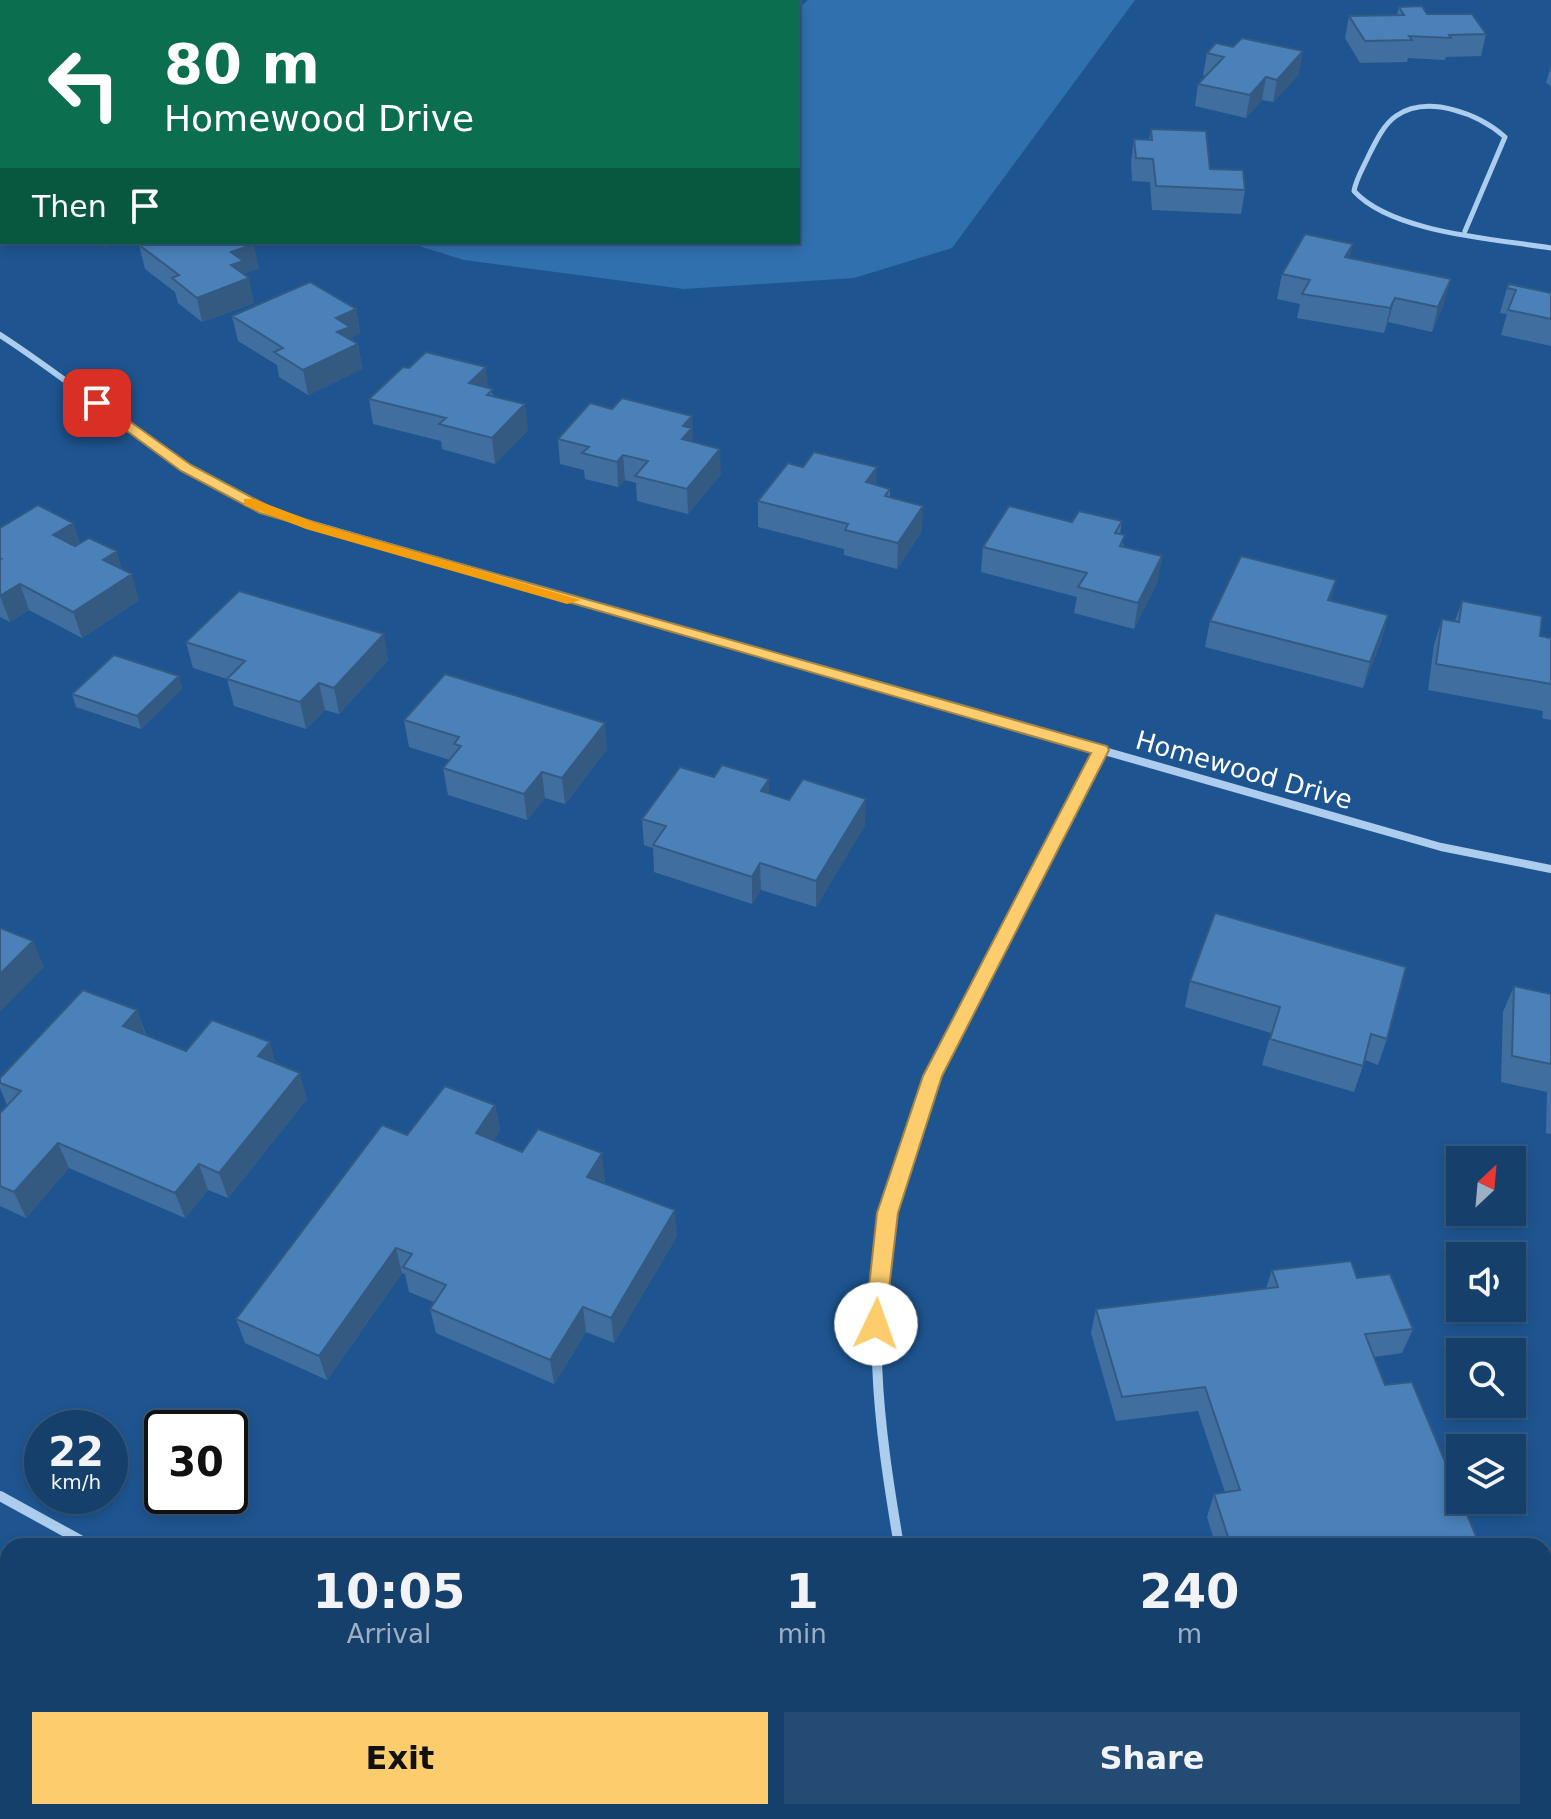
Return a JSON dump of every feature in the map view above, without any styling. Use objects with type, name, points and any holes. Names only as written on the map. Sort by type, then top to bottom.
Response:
[{"type":"street","points":[[1465,231],[1505,137],[1488,122],[1457,111],[1423,109],[1401,112],[1389,123],[1356,181],[1357,198],[1384,215],[1551,248]]},
{"type":"street","name":"Homewood Drive","points":[[0,335],[50,366],[186,468],[265,510],[1441,847],[1551,869]]},
{"type":"street","points":[[898,1538],[876,1371],[876,1301],[888,1213],[933,1076],[1101,750]]},
{"type":"street","points":[[0,1496],[76,1538]]},
{"type":"shaded area","points":[[808,0],[1135,0],[952,248],[854,278],[684,289],[464,260],[412,244],[800,244],[800,7]]},
{"type":"building","points":[[1422,6],[1427,14],[1472,14],[1486,34],[1449,35],[1451,38],[1409,36],[1412,40],[1365,41],[1349,16],[1404,15],[1399,7]]},
{"type":"building","points":[[1242,38],[1303,51],[1277,80],[1266,77],[1250,95],[1198,84],[1224,57],[1207,53],[1216,43],[1233,47]]},
{"type":"building","points":[[1151,129],[1206,131],[1210,169],[1243,170],[1245,190],[1156,186],[1153,159],[1136,158],[1134,139],[1152,140]]},
{"type":"building","points":[[1305,234],[1353,244],[1345,257],[1451,279],[1438,307],[1395,298],[1390,308],[1302,294],[1310,280],[1282,274]]},
{"type":"building","points":[[254,244],[231,252],[243,261],[231,265],[249,278],[197,298],[172,278],[179,275],[139,245]]},
{"type":"building","points":[[310,282],[356,309],[336,318],[350,327],[337,332],[358,344],[303,370],[274,352],[283,348],[232,316]]},
{"type":"building","points":[[1509,284],[1551,293],[1551,319],[1508,310],[1516,290],[1507,288]]},
{"type":"building","points":[[426,352],[486,367],[469,383],[493,389],[487,395],[525,404],[492,438],[439,424],[446,418],[369,399],[403,367],[409,368]]},
{"type":"building","points":[[622,398],[692,416],[683,426],[692,428],[682,439],[720,449],[687,489],[635,476],[648,461],[623,455],[617,462],[582,453],[589,447],[558,439],[590,403],[612,409]]},
{"type":"building","points":[[814,452],[877,467],[866,482],[890,489],[885,496],[923,506],[898,543],[845,530],[848,524],[758,501],[788,463],[803,467]]},
{"type":"building","points":[[38,505],[73,523],[53,535],[75,546],[89,538],[117,551],[103,560],[132,574],[73,612],[20,584],[0,596],[0,528]]},
{"type":"building","points":[[1009,506],[1072,522],[1079,511],[1122,521],[1115,533],[1125,535],[1120,546],[1162,556],[1138,603],[1078,587],[1087,573],[983,547]]},
{"type":"building","points":[[1241,556],[1336,580],[1328,600],[1388,615],[1370,662],[1210,621]]},
{"type":"building","points":[[239,591],[384,634],[334,688],[319,683],[300,702],[227,679],[245,661],[186,642]]},
{"type":"building","points":[[1462,601],[1542,616],[1540,636],[1551,638],[1551,684],[1436,664],[1442,619],[1459,622]]},
{"type":"building","points":[[114,655],[179,676],[137,716],[72,694]]},
{"type":"building","points":[[445,674],[605,723],[562,778],[542,772],[524,794],[443,768],[461,746],[454,744],[459,737],[404,720]]},
{"type":"building","points":[[722,765],[769,779],[761,791],[789,800],[803,779],[866,799],[816,881],[760,863],[752,877],[653,845],[666,826],[642,819],[680,767],[714,777]]},
{"type":"building","points":[[1215,913],[1406,967],[1387,1039],[1371,1034],[1363,1066],[1270,1039],[1280,1007],[1190,981]]},
{"type":"building","points":[[0,928],[33,941],[0,974]]},
{"type":"building","points":[[1514,986],[1551,994],[1551,1064],[1512,1056]]},
{"type":"building","points":[[83,990],[137,1010],[123,1026],[186,1051],[212,1020],[270,1042],[258,1056],[300,1073],[219,1173],[199,1164],[175,1193],[58,1143],[14,1192],[0,1186],[0,1113],[21,1091],[0,1083],[0,1078]]},
{"type":"building","points":[[445,1086],[495,1105],[476,1133],[522,1152],[538,1129],[602,1153],[587,1177],[675,1210],[611,1318],[583,1307],[550,1360],[430,1309],[446,1285],[403,1267],[412,1254],[396,1248],[319,1356],[236,1319],[382,1125],[407,1135]]},
{"type":"building","points":[[1351,1261],[1357,1278],[1390,1274],[1413,1329],[1365,1334],[1385,1385],[1412,1382],[1446,1464],[1446,1514],[1467,1514],[1477,1538],[1228,1538],[1214,1494],[1240,1490],[1205,1387],[1122,1397],[1096,1309],[1278,1287],[1272,1270]]},
{"type":"slow traffic","points":[[249,502],[311,526],[573,600]]},
{"type":"route","points":[[97,403],[186,468],[265,510],[311,526],[1101,750],[933,1076],[908,1143],[888,1213],[876,1301],[876,1324]]}]
